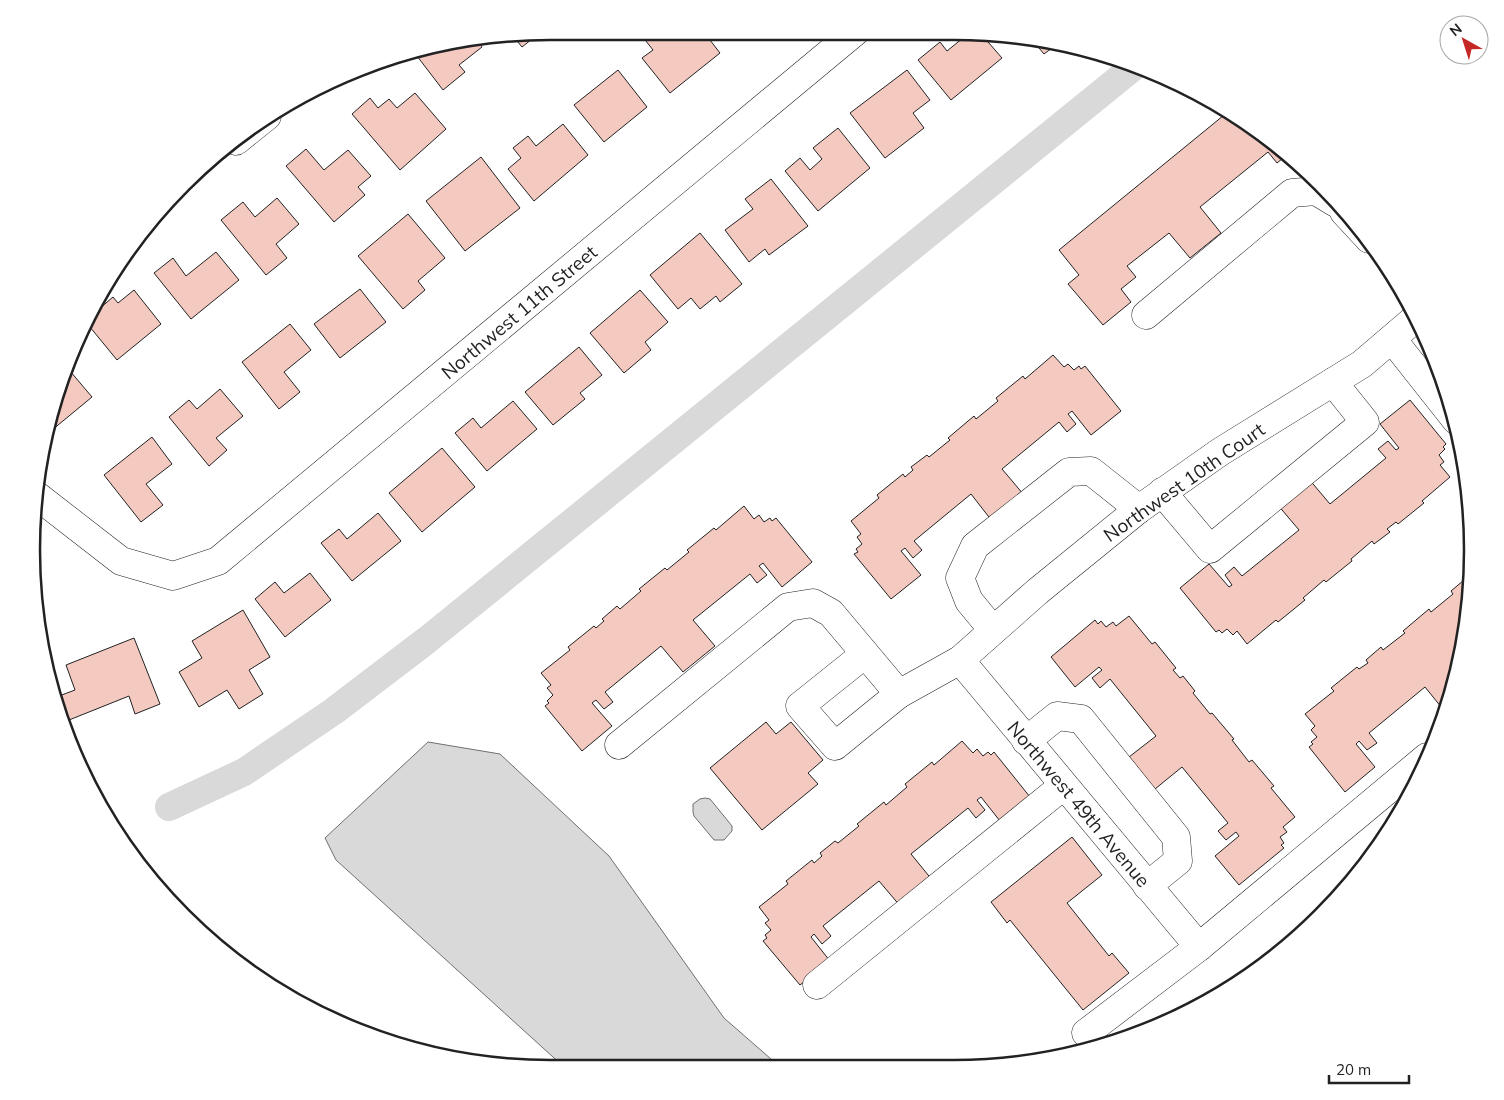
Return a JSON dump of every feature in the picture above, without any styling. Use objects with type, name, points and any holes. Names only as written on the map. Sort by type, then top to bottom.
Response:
[{"type":"street","name":"Northwest 11th Street","points":[[42,500],[121,561],[173,576],[218,562],[845,40]]},
{"type":"street","points":[[1146,315],[1292,194],[1318,192]]},
{"type":"street","name":"Northwest 10th Court","points":[[865,654],[800,706],[835,746],[899,694],[960,660],[993,630],[1139,508],[1220,452],[1362,364],[1410,323]]},
{"type":"street","points":[[1392,338],[1442,402]]},
{"type":"street","points":[[1162,492],[1210,549],[1365,422],[1333,382]]},
{"type":"street","points":[[993,630],[969,601],[960,578],[975,546],[1069,472],[1091,472],[1139,508]]},
{"type":"street","points":[[619,745],[788,607],[813,603],[831,613],[899,694]]},
{"type":"street","name":"Northwest 49th Avenue","points":[[960,660],[1199,947]]},
{"type":"street","points":[[1026,741],[1057,716],[1081,719],[1176,837],[1178,861],[1147,886]]},
{"type":"street","points":[[1086,1032],[1199,947],[1415,767]]},
{"type":"street","points":[[817,985],[1063,786]]},
{"type":"shaded area","points":[[428,742],[500,754],[609,856],[724,1018],[772,1060],[556,1060],[336,860],[325,838]]},
{"type":"shaded area","points":[[705,798],[710,799],[732,826],[732,831],[724,840],[714,840],[694,816],[693,804]]},
{"type":"building","points":[[645,40],[710,40],[720,53],[670,93],[642,58],[653,50]]},
{"type":"building","points":[[960,40],[987,41],[1002,58],[951,100],[918,60],[940,42],[947,51]]},
{"type":"building","points":[[517,41],[530,41],[522,47]]},
{"type":"building","points":[[480,44],[482,47],[459,65],[465,72],[443,90],[418,57]]},
{"type":"building","points":[[1038,47],[1050,49],[1044,54]]},
{"type":"building","points":[[618,70],[647,107],[604,142],[574,105]]},
{"type":"building","points":[[907,70],[930,100],[913,113],[924,128],[885,158],[850,113]]},
{"type":"building","points":[[415,93],[446,129],[400,170],[352,114],[370,98],[378,108],[389,99],[397,108]]},
{"type":"building","points":[[1222,117],[1264,145],[1281,160],[1277,163],[1268,152],[1200,207],[1221,233],[1190,258],[1169,233],[1127,266],[1136,277],[1121,289],[1131,302],[1103,325],[1068,284],[1079,275],[1059,250]]},
{"type":"building","points":[[563,124],[588,155],[534,201],[508,169],[521,158],[513,148],[528,136],[536,146]]},
{"type":"building","points":[[838,128],[870,168],[818,211],[785,171],[800,158],[810,170],[822,159],[813,148]]},
{"type":"building","points":[[306,149],[324,170],[348,150],[371,176],[358,187],[365,195],[334,222],[286,166]]},
{"type":"building","points":[[481,157],[520,208],[465,251],[426,201]]},
{"type":"building","points":[[771,179],[808,226],[769,255],[765,249],[749,262],[725,230],[753,209],[745,199]]},
{"type":"building","points":[[277,198],[299,224],[276,244],[287,258],[266,275],[221,220],[243,202],[255,217]]},
{"type":"building","points":[[408,214],[445,258],[418,281],[425,290],[403,309],[358,256]]},
{"type":"building","points":[[700,233],[742,284],[720,302],[716,296],[700,309],[691,298],[678,309],[650,275]]},
{"type":"building","points":[[216,252],[239,280],[191,319],[154,273],[173,258],[186,276]]},
{"type":"building","points":[[360,289],[386,322],[340,358],[314,324]]},
{"type":"building","points":[[134,290],[161,324],[117,360],[91,328],[102,306],[113,297],[118,303]]},
{"type":"building","points":[[640,290],[668,322],[645,342],[651,350],[624,373],[590,333]]},
{"type":"building","points":[[290,324],[311,350],[284,372],[300,392],[279,409],[242,362]]},
{"type":"building","points":[[579,347],[602,375],[580,393],[585,399],[553,425],[525,392]]},
{"type":"building","points":[[1053,355],[1064,367],[1068,364],[1074,370],[1079,366],[1081,369],[1085,366],[1121,411],[1091,435],[1072,411],[1068,414],[1076,424],[1067,432],[1059,422],[1002,469],[1024,495],[992,521],[971,494],[914,541],[922,550],[913,558],[905,548],[901,551],[921,575],[891,599],[854,554],[858,552],[856,549],[862,544],[857,537],[861,534],[851,521],[879,498],[877,495],[903,474],[905,477],[913,470],[911,467],[927,455],[929,457],[950,440],[948,438],[974,416],[976,419],[998,401],[996,398],[1023,376],[1025,379]]},
{"type":"building","points":[[72,373],[92,397],[55,428]]},
{"type":"building","points":[[220,389],[243,416],[216,438],[227,450],[209,466],[169,417],[189,400],[197,409]]},
{"type":"building","points":[[1410,400],[1446,444],[1443,447],[1445,449],[1439,455],[1444,462],[1440,465],[1450,477],[1422,501],[1424,503],[1398,524],[1396,522],[1387,529],[1390,532],[1374,544],[1372,541],[1351,559],[1352,561],[1326,582],[1324,580],[1303,598],[1305,600],[1278,622],[1276,620],[1247,644],[1237,631],[1233,635],[1227,629],[1222,633],[1219,630],[1216,632],[1180,588],[1209,564],[1229,587],[1232,585],[1225,575],[1234,567],[1242,576],[1299,530],[1277,504],[1308,478],[1330,504],[1386,458],[1378,449],[1388,441],[1396,450],[1399,448],[1380,424]]},
{"type":"building","points":[[513,401],[537,429],[487,471],[455,433],[473,418],[481,428]]},
{"type":"building","points":[[152,437],[172,464],[146,484],[163,505],[141,522],[104,475]]},
{"type":"building","points":[[442,448],[475,487],[422,532],[389,493]]},
{"type":"building","points":[[744,506],[754,519],[759,515],[764,522],[770,518],[772,521],[776,518],[812,562],[782,587],[763,563],[759,566],[767,575],[757,583],[750,574],[693,620],[715,646],[683,672],[661,646],[605,692],[613,702],[604,709],[596,700],[592,703],[612,726],[582,751],[545,706],[553,695],[547,688],[551,685],[541,673],[570,650],[568,647],[594,626],[596,628],[604,621],[602,619],[617,606],[620,609],[641,591],[639,589],[665,568],[667,570],[689,552],[687,550],[714,528],[716,530]]},
{"type":"building","points":[[378,513],[401,541],[352,581],[321,543],[339,529],[347,539]]},
{"type":"building","points":[[310,573],[331,600],[285,637],[255,599],[275,582],[284,593]]},
{"type":"building","points":[[1463,581],[1460,617],[1454,649],[1440,705],[1425,687],[1369,733],[1377,743],[1367,750],[1359,741],[1356,744],[1375,767],[1345,792],[1309,747],[1313,744],[1311,742],[1317,737],[1311,730],[1315,726],[1305,714],[1334,691],[1331,688],[1357,667],[1359,669],[1368,663],[1366,660],[1381,647],[1383,650],[1405,633],[1403,631],[1429,609],[1431,612],[1453,594],[1451,591]]},
{"type":"building","points":[[243,610],[270,657],[249,670],[263,694],[239,709],[227,690],[199,707],[179,672],[202,658],[192,641]]},
{"type":"building","points":[[1129,616],[1152,644],[1155,642],[1176,668],[1173,670],[1180,678],[1183,676],[1195,691],[1193,693],[1234,739],[1232,740],[1249,762],[1252,760],[1274,786],[1271,788],[1295,817],[1283,827],[1287,832],[1280,837],[1284,843],[1281,845],[1284,848],[1239,885],[1215,856],[1239,836],[1236,832],[1226,840],[1218,831],[1228,823],[1182,767],[1155,789],[1129,757],[1156,736],[1110,679],[1100,688],[1092,678],[1102,670],[1099,667],[1075,687],[1051,657],[1095,620],[1098,624],[1101,621],[1106,627],[1113,622],[1116,626]]},
{"type":"building","points":[[134,638],[160,704],[135,714],[129,696],[69,720],[61,695],[75,690],[66,665]]},
{"type":"building","points":[[766,722],[776,734],[791,722],[823,760],[808,773],[818,784],[762,830],[710,768]]},
{"type":"building","points":[[962,741],[973,753],[977,749],[983,756],[988,752],[991,755],[994,752],[1030,797],[1000,821],[981,797],[977,800],[985,810],[976,818],[968,808],[911,854],[933,881],[901,907],[879,881],[823,926],[831,936],[822,944],[814,934],[811,937],[830,961],[800,985],[763,941],[767,938],[765,935],[771,930],[765,923],[769,920],[759,907],[788,884],[786,881],[812,860],[814,863],[822,856],[820,853],[835,841],[838,843],[859,826],[857,824],[884,802],[886,805],[907,787],[905,784],[932,762],[934,765]]},
{"type":"building","points":[[1072,837],[1102,875],[1067,903],[1109,956],[1112,953],[1129,973],[1083,1010],[1010,920],[1007,923],[991,902]]},
{"type":"waterway","points":[[169,807],[244,772],[334,711],[427,640],[1129,71]]}]
